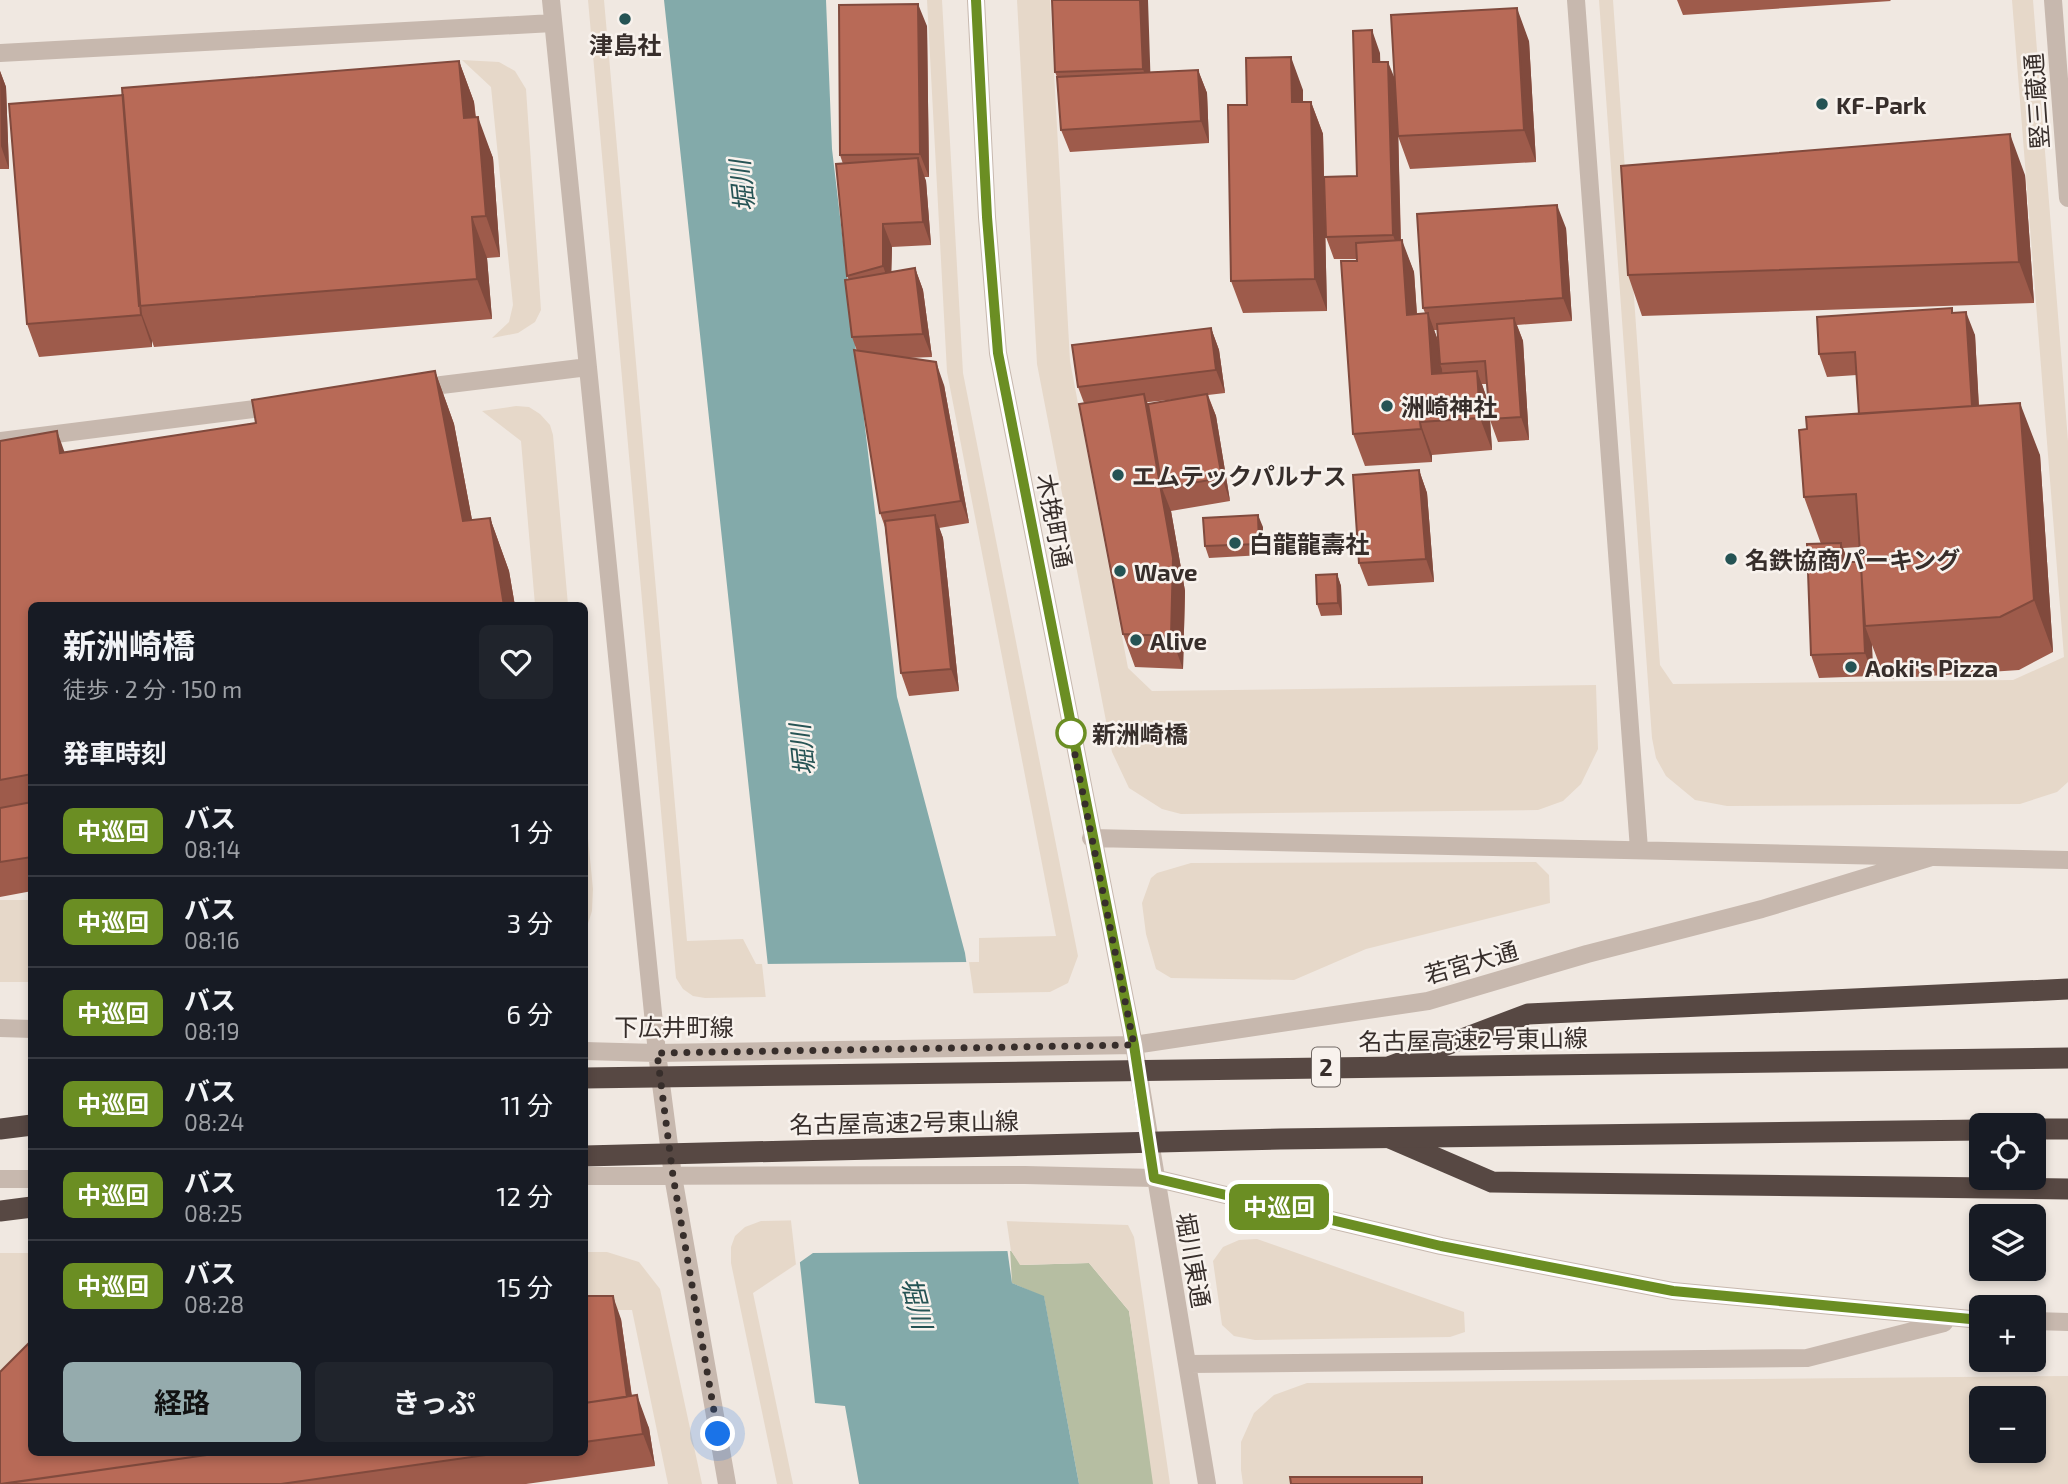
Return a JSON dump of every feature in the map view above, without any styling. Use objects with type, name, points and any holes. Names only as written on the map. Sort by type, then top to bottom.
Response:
[{"type":"highway","points":[[1391,1066],[1528,1014],[2068,989]]},
{"type":"highway","name":"名古屋高速2号東山線","points":[[588,1078],[2068,1058]]},
{"type":"highway","points":[[0,1129],[28,1126]]},
{"type":"highway","points":[[2046,1129],[2068,1129]]},
{"type":"highway","name":"名古屋高速2号東山線","points":[[588,1156],[1390,1138],[1969,1130]]},
{"type":"highway","points":[[1390,1138],[1492,1182],[2068,1189]]},
{"type":"highway","points":[[0,1211],[28,1208]]},
{"type":"street","points":[[551,0],[657,1053],[673,1176],[727,1484]]},
{"type":"street","name":"木挽町通","points":[[976,0],[987,217],[998,353],[1091,838],[1134,1045]]},
{"type":"street","points":[[1576,0],[1639,849]]},
{"type":"street","name":"竪三蔵通","points":[[2053,0],[2068,198]]},
{"type":"street","points":[[0,53],[552,23]]},
{"type":"street","points":[[398,391],[587,367]]},
{"type":"street","points":[[0,442],[303,403]]},
{"type":"street","name":"若宮大通","points":[[1091,838],[2068,860]]},
{"type":"street","name":"若宮大通","points":[[764,1050],[1134,1045],[1428,1001],[1762,909],[1932,857]]},
{"type":"street","points":[[0,1028],[28,1030]]},
{"type":"street","name":"堀川東通","points":[[1134,1045],[1207,1484]]},
{"type":"street","name":"下広井町線","points":[[588,1051],[657,1053],[764,1050]]},
{"type":"street","points":[[588,1176],[1025,1175],[1154,1178],[1441,1246],[1673,1291],[1969,1320]]},
{"type":"street","points":[[0,1179],[28,1179]]},
{"type":"street","points":[[1189,1364],[1807,1358],[1954,1320]]},
{"type":"street","points":[[2046,1321],[2068,1322]]},
{"type":"green space","points":[[1010,1249],[1021,1265],[1089,1263],[1129,1311],[1154,1484],[1079,1484],[1044,1297],[1012,1283]]},
{"type":"shaded area","points":[[588,0],[604,0],[687,941],[743,939],[756,964],[979,962],[979,938],[1056,936],[947,372],[927,0],[942,0],[963,373],[1078,956],[1068,983],[1050,992],[705,998],[693,996],[683,989],[676,978]]},
{"type":"shaded area","points":[[1017,0],[1050,0],[1070,361],[1128,668],[1152,691],[1596,685],[1598,749],[1581,784],[1563,801],[1538,810],[1181,814],[1162,809],[1129,788],[1112,752],[1037,364]]},
{"type":"shaded area","points":[[1599,0],[1613,0],[1660,665],[1673,684],[2013,680],[2064,657],[2012,0],[2033,0],[2068,441],[2068,782],[2057,792],[2020,804],[1727,806],[1695,800],[1666,776],[1656,758],[1652,738]]},
{"type":"shaded area","points":[[462,60],[499,62],[515,71],[526,89],[541,310],[535,322],[518,333],[492,338],[509,322],[513,305],[491,87]]},
{"type":"shaded area","points":[[529,407],[550,425],[568,602],[535,602],[521,441],[482,411]]},
{"type":"shaded area","points":[[588,838],[593,889],[592,911],[588,924]]},
{"type":"shaded area","points":[[1536,862],[1549,875],[1550,903],[1366,949],[1294,980],[1171,978],[1156,969],[1146,934],[1142,903],[1151,878],[1157,873],[1191,863]]},
{"type":"shaded area","points":[[0,900],[28,900],[28,982],[0,982]]},
{"type":"shaded area","points":[[908,1218],[1128,1225],[1134,1237],[1170,1484],[1153,1484],[1129,1311],[1089,1263],[1020,1265],[1010,1249],[813,1253],[753,1293],[793,1484],[777,1484],[731,1263],[731,1247],[735,1236],[745,1227],[761,1221]]},
{"type":"shaded area","points":[[1257,1239],[1464,1312],[1465,1332],[1450,1337],[1255,1340],[1234,1336],[1222,1325],[1213,1261],[1223,1247],[1239,1240]]},
{"type":"shaded area","points":[[588,1252],[607,1252],[639,1262],[660,1289],[702,1484],[668,1484],[632,1310],[588,1310]]},
{"type":"shaded area","points":[[0,1253],[28,1253],[28,1358],[0,1387]]},
{"type":"shaded area","points":[[2068,1376],[2068,1484],[1243,1484],[1241,1442],[1254,1413],[1274,1395],[1307,1383]]},
{"type":"water","name":"堀川","points":[[664,0],[826,0],[832,149],[897,697],[965,953],[1012,1283],[1044,1296],[1079,1484],[859,1484],[845,1406],[815,1403]]},
{"type":"pier","points":[[969,962],[1011,1251],[813,1253],[796,1265],[762,964]]},
{"type":"building","points":[[1052,0],[1140,0],[1143,69],[1055,72]]},
{"type":"building","points":[[918,4],[920,154],[840,155],[839,5]]},
{"type":"building","points":[[1517,8],[1524,130],[1398,136],[1391,15]]},
{"type":"building","points":[[1372,30],[1373,62],[1388,62],[1393,235],[1326,237],[1324,177],[1357,176],[1353,31]]},
{"type":"building","points":[[1291,57],[1292,102],[1311,102],[1315,279],[1231,281],[1228,105],[1247,105],[1246,58]]},
{"type":"building","points":[[459,61],[464,118],[478,117],[486,216],[472,217],[477,279],[139,306],[122,88]]},
{"type":"building","points":[[1198,70],[1201,121],[1061,130],[1057,77]]},
{"type":"building","points":[[123,95],[141,315],[27,324],[9,104]]},
{"type":"building","points":[[2010,134],[2019,262],[1628,275],[1621,166]]},
{"type":"building","points":[[918,158],[923,222],[883,224],[883,266],[847,276],[836,164]]},
{"type":"building","points":[[1557,205],[1563,298],[1423,308],[1417,214]]},
{"type":"building","points":[[1402,240],[1407,315],[1428,313],[1432,374],[1477,371],[1480,418],[1420,422],[1421,429],[1353,434],[1341,261],[1357,261],[1356,243]]},
{"type":"building","points":[[915,268],[923,334],[852,337],[845,280]]},
{"type":"building","points":[[1952,308],[1952,313],[1966,312],[1972,406],[1859,414],[1855,352],[1819,354],[1817,317]]},
{"type":"building","points":[[1514,318],[1521,417],[1490,419],[1485,361],[1440,364],[1437,324]]},
{"type":"building","points":[[1211,328],[1216,370],[1078,387],[1072,345]]},
{"type":"building","points":[[854,350],[936,362],[961,501],[880,513]]},
{"type":"building","points":[[435,371],[463,521],[490,518],[503,602],[28,602],[28,775],[0,780],[0,441],[57,431],[60,453],[256,423],[252,400]]},
{"type":"building","points":[[1144,394],[1173,558],[1171,636],[1123,634],[1079,404]]},
{"type":"building","points":[[1207,394],[1222,478],[1162,488],[1148,404]]},
{"type":"building","points":[[2020,403],[2034,600],[2000,617],[1865,626],[1856,494],[1804,497],[1799,430],[1807,429],[1806,417]]},
{"type":"building","points":[[1419,470],[1426,559],[1359,563],[1353,475]]},
{"type":"building","points":[[935,515],[951,669],[901,673],[885,521]]},
{"type":"building","points":[[1258,515],[1259,544],[1205,546],[1203,518]]},
{"type":"building","points":[[1841,543],[1841,562],[1861,562],[1865,653],[1811,655],[1807,544]]},
{"type":"building","points":[[1337,574],[1338,603],[1317,604],[1316,575]]},
{"type":"building","points":[[28,803],[28,858],[0,862],[0,808]]},
{"type":"building","points":[[588,1296],[613,1296],[627,1397],[588,1402]]},
{"type":"building","points":[[28,1344],[28,1456],[200,1456],[0,1484],[0,1372]]},
{"type":"building","points":[[637,1395],[643,1434],[588,1441],[588,1402]]},
{"type":"building","points":[[200,1456],[479,1456],[281,1484],[2,1484]]},
{"type":"building","points":[[1290,1477],[1422,1477],[1422,1484],[1291,1484]]},
{"type":"bus line","name":"中巡回","points":[[976,0],[987,217],[998,353],[1091,838],[1134,1045],[1154,1178],[1441,1246],[1673,1291],[1969,1320]]},
{"type":"place","name":"津島社","points":[[625,19]]},
{"type":"place","name":"KF-Park","points":[[1822,104]]},
{"type":"place","name":"洲崎神社","points":[[1387,406]]},
{"type":"place","name":"エムテックパルナス","points":[[1118,475]]},
{"type":"place","name":"白龍龍壽社","points":[[1235,543]]},
{"type":"place","name":"名鉄協商パーキング","points":[[1731,559]]},
{"type":"place","name":"Wave","points":[[1120,571]]},
{"type":"place","name":"Alive","points":[[1136,640]]},
{"type":"place","name":"Aoki's Pizza","points":[[1851,667]]},
{"type":"place","name":"新洲崎橋","points":[[1071,733]]},
{"type":"route","points":[[718,1434],[673,1176],[657,1053],[1134,1045],[1070,730],[1071,733]]}]
